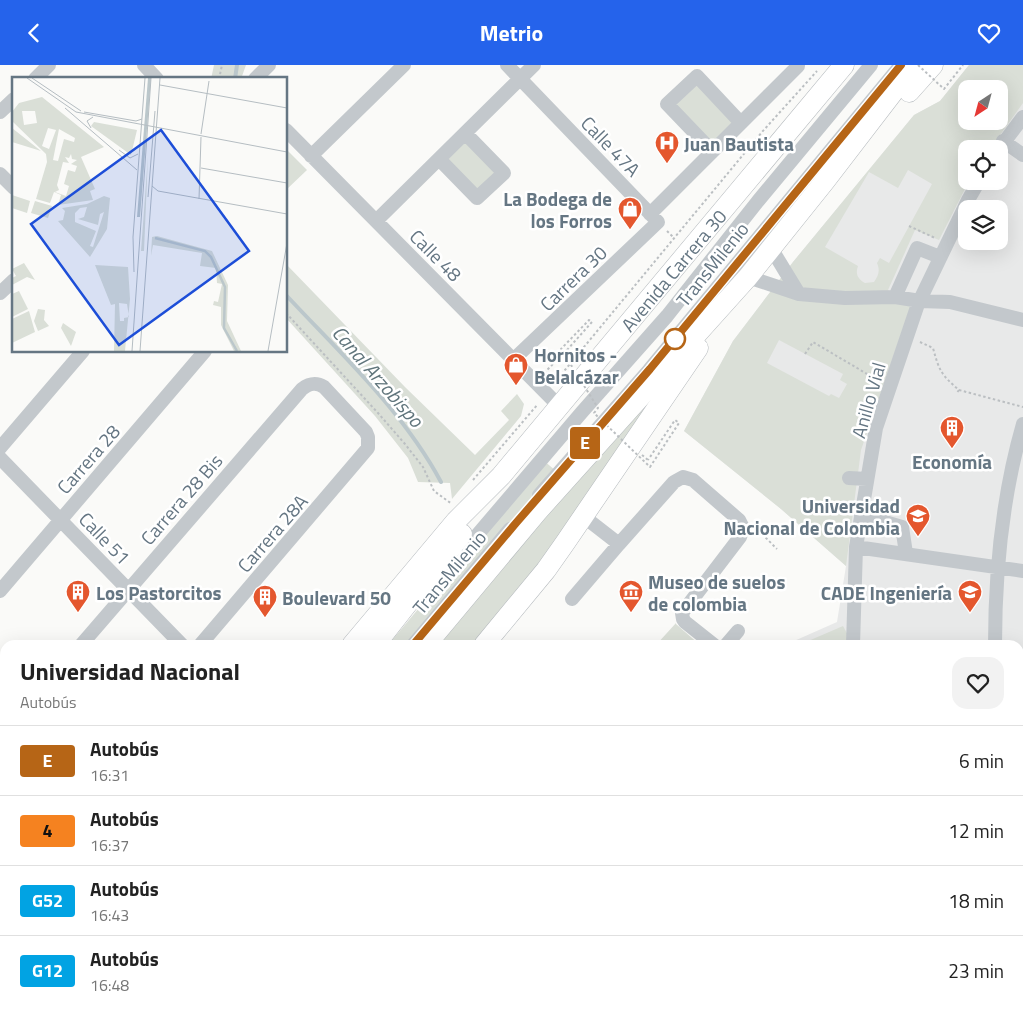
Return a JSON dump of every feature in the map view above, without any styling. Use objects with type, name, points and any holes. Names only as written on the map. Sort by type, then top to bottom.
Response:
[{"type":"highway","name":"Avenida Carrera 30","points":[[356,640],[456,521],[501,476],[844,65]]},
{"type":"highway","points":[[430,640],[537,513],[746,279],[916,65]]},
{"type":"highway","points":[[825,181],[881,124],[933,65]]},
{"type":"highway","points":[[488,640],[546,570],[746,279]]},
{"type":"highway","name":"Avenida Carrera 30","points":[[380,640],[468,527],[501,476]]},
{"type":"street","points":[[37,77],[49,65]]},
{"type":"street","points":[[144,65],[155,77]]},
{"type":"street","points":[[256,77],[269,65]]},
{"type":"street","points":[[311,155],[404,65]]},
{"type":"street","name":"Calle 47A","points":[[507,65],[654,218]]},
{"type":"street","points":[[376,221],[534,65]]},
{"type":"street","name":"Carrera 30","points":[[513,360],[654,218],[712,151],[797,65]]},
{"type":"street","name":"TransMilenio","points":[[388,640],[575,419],[667,316],[758,201],[871,65]]},
{"type":"street","name":"TransMilenio","points":[[417,640],[521,516],[650,369],[901,65]]},
{"type":"street","points":[[712,151],[668,104],[697,76],[741,123]]},
{"type":"street","points":[[0,112],[12,101]]},
{"type":"street","points":[[1005,140],[1023,117]]},
{"type":"street","name":"Calle 48","points":[[288,132],[559,406]]},
{"type":"street","points":[[439,159],[477,199],[504,173],[465,133]]},
{"type":"street","points":[[1008,148],[1023,155]]},
{"type":"street","points":[[0,174],[12,186]]},
{"type":"street","name":"Anillo Vial","points":[[852,640],[856,547],[876,428],[906,335],[946,243],[974,190]]},
{"type":"street","points":[[771,248],[799,293]]},
{"type":"street","points":[[895,297],[917,248],[940,257]]},
{"type":"street","points":[[746,279],[799,293],[845,298],[895,297],[920,301],[950,302],[1023,320]]},
{"type":"street","points":[[0,293],[12,282]]},
{"type":"street","points":[[0,448],[81,353]]},
{"type":"street","name":"Carrera 28","points":[[2,586],[203,353]]},
{"type":"street","name":"Carrera 28A","points":[[204,640],[365,453],[369,443],[366,432],[324,387],[313,383]]},
{"type":"street","name":"Carrera 28 Bis","points":[[85,640],[302,389],[307,384],[313,383]]},
{"type":"street","points":[[995,640],[997,567],[1004,510],[1016,448],[1023,424]]},
{"type":"street","name":"Calle 51","points":[[0,458],[177,640]]},
{"type":"street","points":[[572,599],[674,482],[683,477],[693,480],[739,520],[743,528],[740,537],[682,613],[685,622],[708,640]]},
{"type":"street","points":[[849,478],[867,479]]},
{"type":"street","points":[[861,515],[902,527],[906,553]]},
{"type":"street","points":[[583,516],[618,544]]},
{"type":"street","points":[[856,547],[1023,571]]},
{"type":"street","points":[[730,640],[738,631]]},
{"type":"path","points":[[556,380],[762,132],[822,65]]},
{"type":"path","points":[[916,65],[944,89],[963,65]]},
{"type":"path","points":[[654,218],[688,253]]},
{"type":"path","points":[[909,226],[946,243]]},
{"type":"path","points":[[288,315],[405,444],[423,467],[434,491],[452,504]]},
{"type":"path","points":[[534,381],[567,350],[592,322],[589,319],[561,349],[598,408],[594,413],[650,467],[679,423],[675,420],[648,460]]},
{"type":"path","points":[[906,335],[933,348],[937,365],[943,376],[958,390],[1023,407]]},
{"type":"path","points":[[805,354],[813,342],[890,387]]},
{"type":"path","points":[[956,394],[958,390]]},
{"type":"path","points":[[752,525],[777,549]]},
{"type":"shaded area","points":[[214,65],[246,65],[242,77],[211,77]]},
{"type":"shaded area","name":"Universidad Nacional de Colombia","points":[[969,65],[1023,65],[1023,640],[796,640],[837,622],[846,566],[781,509],[684,431],[733,341],[793,262],[914,115],[940,101]]},
{"type":"shaded area","points":[[969,65],[1023,65],[1023,103],[1008,124],[1008,80],[958,80],[958,130],[1004,130],[996,140],[958,140],[958,190],[964,190],[939,240],[915,230],[888,290],[912,302],[861,450],[846,566],[781,509],[684,431],[733,341],[793,262],[914,115],[940,101]],"holes":[[[908,170],[932,184],[889,263],[880,258],[877,263],[879,270],[876,279],[874,282],[865,283],[858,276],[858,266],[825,247],[869,172],[898,188]],[[779,340],[843,374],[840,380],[847,384],[839,398],[831,394],[829,396],[767,363]]]},
{"type":"shaded area","points":[[697,76],[741,123],[712,151],[668,104]]},
{"type":"shaded area","points":[[466,139],[496,172],[476,191],[446,161]]},
{"type":"shaded area","points":[[288,151],[307,170],[288,188]]},
{"type":"shaded area","points":[[288,266],[405,387],[475,455],[509,420],[501,411],[517,394],[524,404],[521,416],[452,499],[450,483],[418,482],[408,458],[375,416],[288,320]]},
{"type":"shaded area","points":[[688,353],[558,539],[478,640],[438,640]]},
{"type":"shaded area","points":[[543,460],[556,471],[413,640],[392,640]]},
{"type":"shaded area","points":[[676,623],[694,640],[661,640]]},
{"type":"shaded area","points":[[843,626],[849,637],[849,640],[811,640]]},
{"type":"waterway","name":"Canal Arzobispo","points":[[235,77],[237,65]]},
{"type":"waterway","name":"Canal Arzobispo","points":[[288,297],[390,407],[426,456],[441,482]]},
{"type":"bus line","name":"E","points":[[417,640],[471,574],[650,369],[869,101],[901,65]]},
{"type":"place","name":"Juan Bautista","points":[[667,164]]},
{"type":"place","name":"La Bodega de los Forros","points":[[630,230]]},
{"type":"place","name":"Hornitos - Belalcázar","points":[[516,386]]},
{"type":"place","name":"Economía","points":[[952,449]]},
{"type":"place","name":"Universidad Nacional de Colombia","points":[[918,537]]},
{"type":"place","name":"Los Pastorcitos","points":[[78,613]]},
{"type":"place","name":"Museo de suelos de colombia","points":[[631,613]]},
{"type":"place","name":"CADE Ingeniería","points":[[970,613]]},
{"type":"place","name":"Boulevard 50","points":[[265,618]]}]
